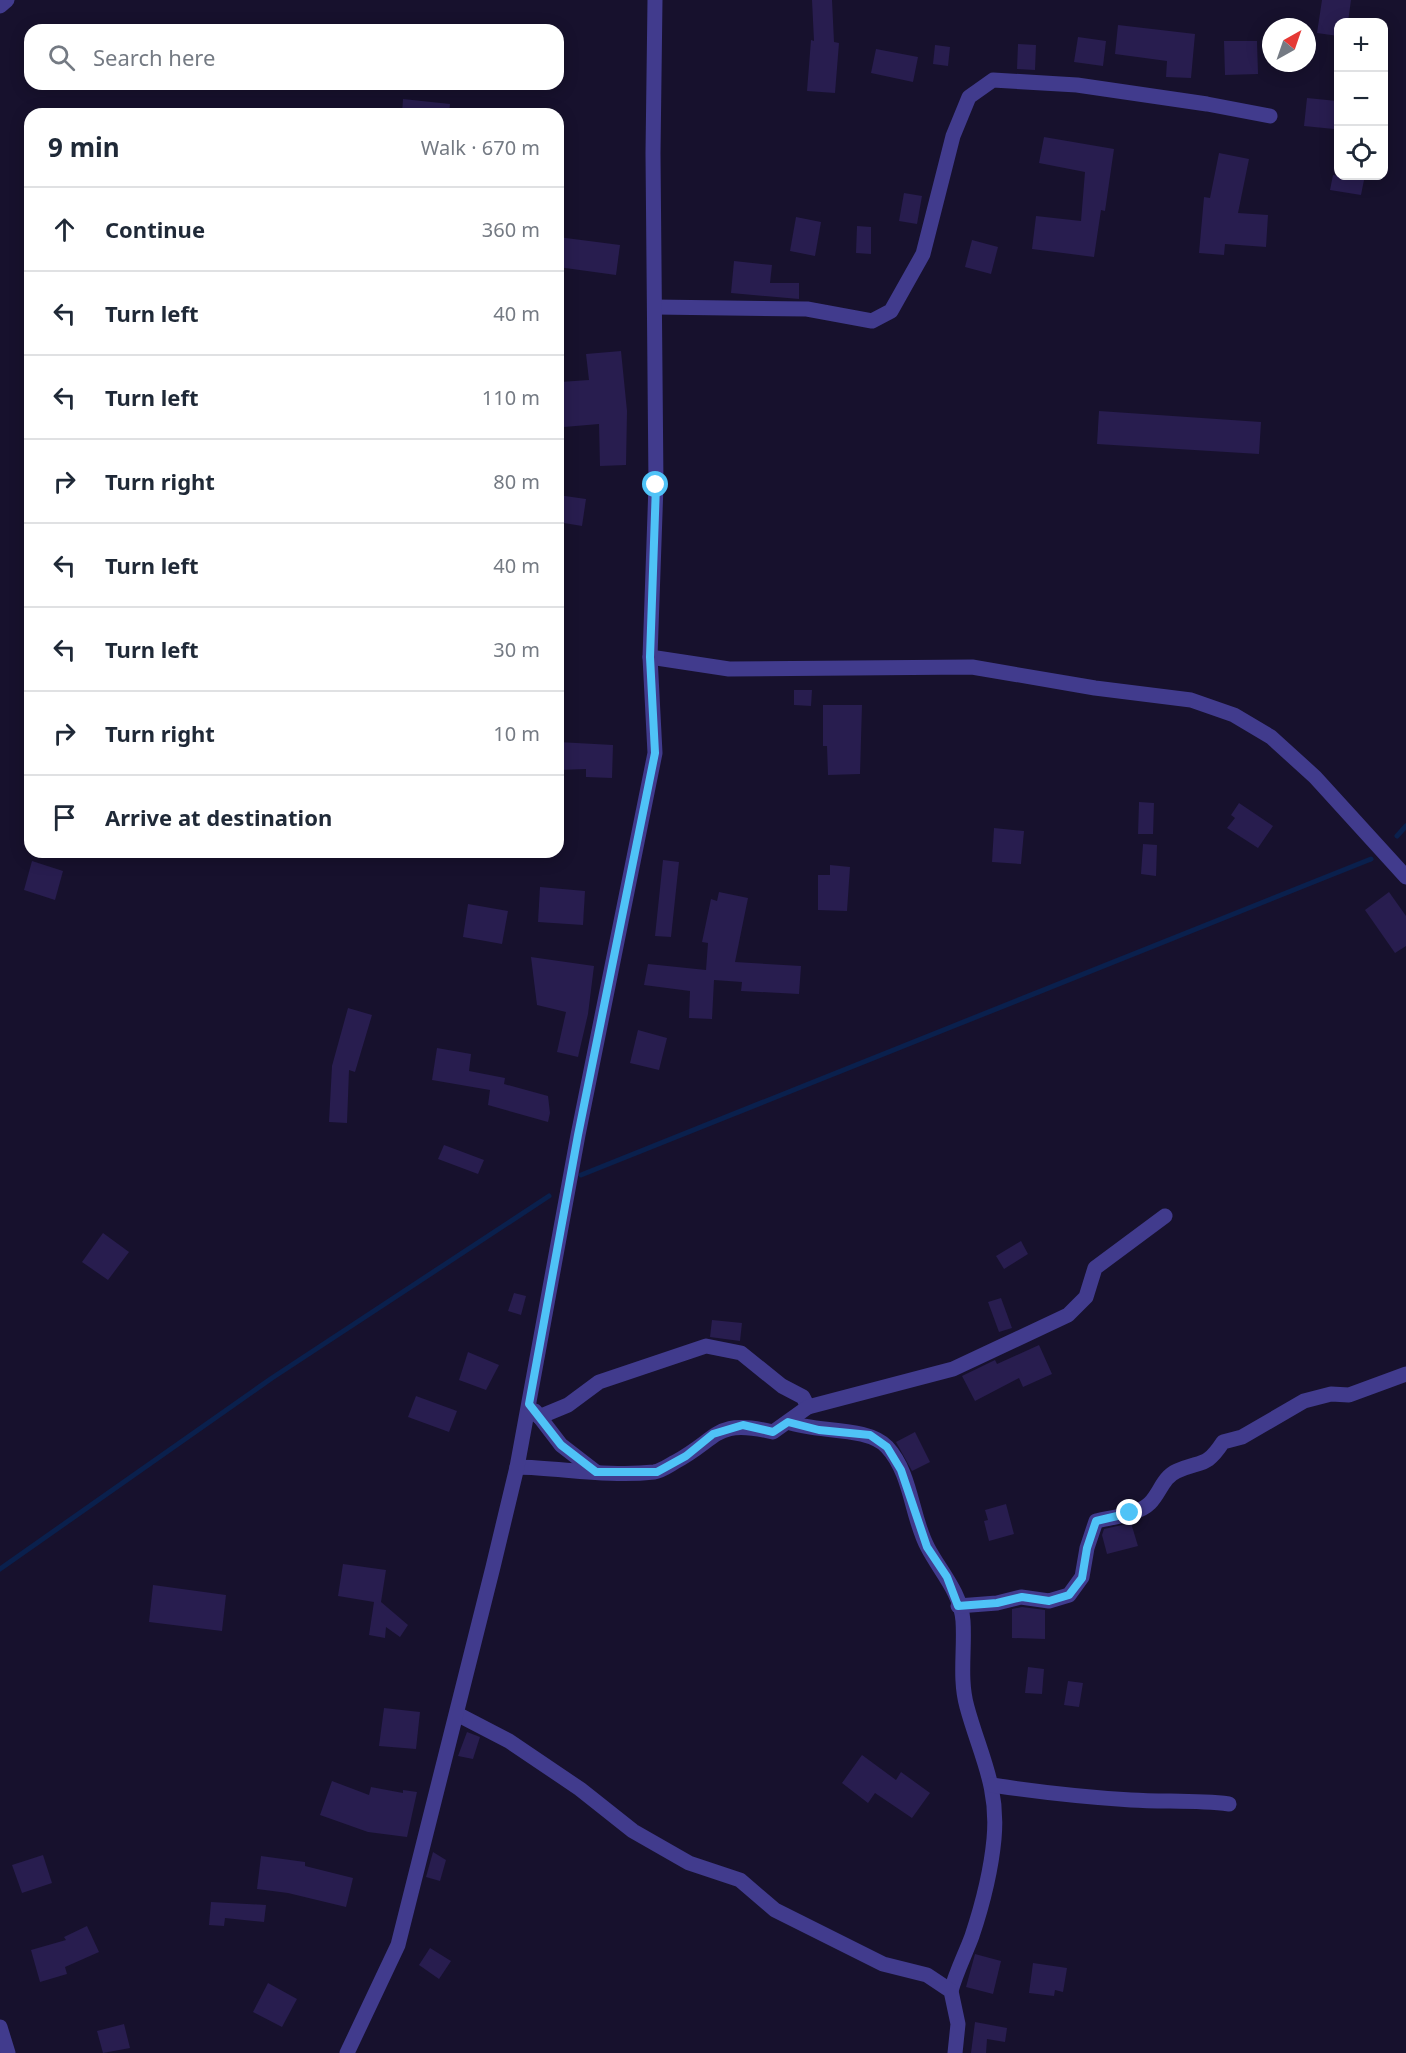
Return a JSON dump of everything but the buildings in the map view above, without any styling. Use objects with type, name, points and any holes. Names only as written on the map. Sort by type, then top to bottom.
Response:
[{"type":"street","points":[[0,6],[7,0]]},
{"type":"street","points":[[347,2053],[398,1945],[517,1467],[578,1135],[655,753],[650,657],[656,485],[653,153],[656,0]]},
{"type":"street","points":[[655,307],[807,309],[872,321],[891,311],[923,254],[953,136],[969,97],[993,80],[1077,85],[1207,104],[1270,116]]},
{"type":"street","points":[[650,657],[729,669],[972,667],[1095,688],[1191,700],[1234,715],[1271,737],[1315,777],[1406,877]]},
{"type":"street","points":[[517,1467],[596,1472],[657,1472],[686,1456],[713,1434],[743,1425],[773,1432],[808,1407],[953,1369],[1068,1315],[1086,1298],[1095,1268],[1165,1216]]},
{"type":"street","points":[[539,1418],[568,1405],[599,1382],[706,1346],[741,1353],[782,1386],[803,1397],[808,1407]]},
{"type":"street","points":[[958,1606],[997,1603],[1022,1597],[1049,1601],[1069,1595],[1082,1578],[1087,1548],[1096,1521],[1130,1513],[1150,1504],[1165,1480],[1176,1471],[1212,1459],[1223,1442],[1242,1437],[1304,1401],[1331,1394],[1349,1395],[1406,1374]]},
{"type":"street","points":[[529,1404],[561,1445],[596,1472]]},
{"type":"street","points":[[788,1422],[819,1430],[870,1435],[887,1447],[901,1470],[927,1547],[947,1577],[963,1619],[962,1651],[966,1705],[992,1785],[994,1839],[986,1882],[971,1937],[951,1991],[958,2024],[955,2053]]},
{"type":"street","points":[[457,1714],[509,1741],[580,1789],[633,1832],[689,1863],[740,1880],[775,1910],[883,1964],[927,1975],[951,1991]]},
{"type":"street","points":[[992,1785],[1056,1794],[1131,1800],[1193,1800],[1229,1804]]},
{"type":"street","points":[[0,2027],[8,2053]]},
{"type":"waterway","points":[[1397,836],[1406,826]]},
{"type":"waterway","points":[[581,1175],[1371,859]]},
{"type":"waterway","points":[[0,1569],[272,1378],[549,1196]]},
{"type":"route","points":[[656,485],[650,657],[655,753],[578,1135],[529,1404],[561,1445],[596,1472],[657,1472],[686,1456],[713,1434],[743,1425],[773,1432],[788,1422],[819,1430],[870,1435],[887,1447],[901,1470],[927,1547],[947,1577],[958,1606],[997,1603],[1022,1597],[1049,1601],[1069,1595],[1082,1578],[1087,1548],[1096,1521],[1130,1513]]}]
